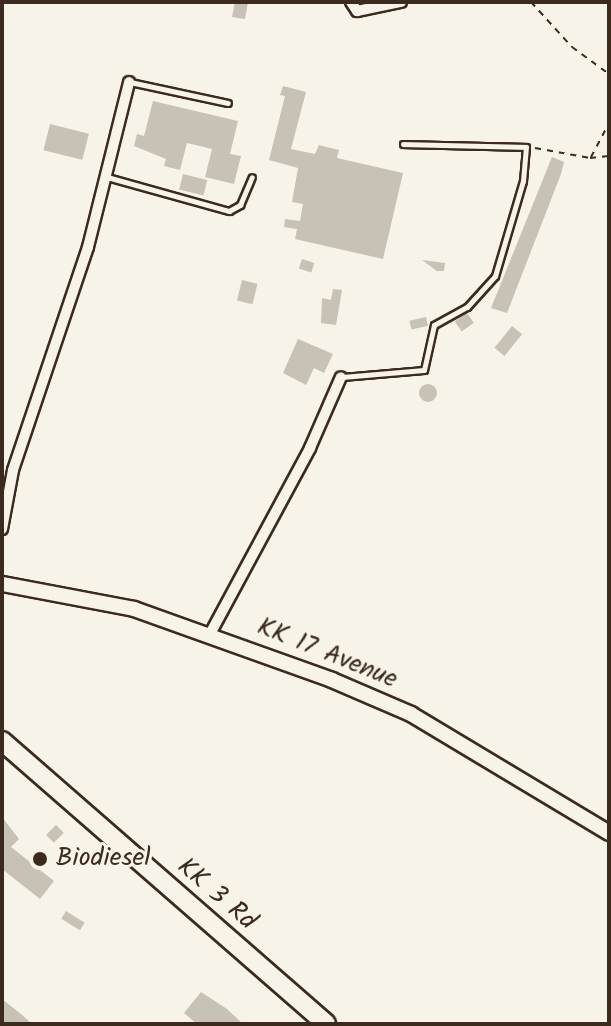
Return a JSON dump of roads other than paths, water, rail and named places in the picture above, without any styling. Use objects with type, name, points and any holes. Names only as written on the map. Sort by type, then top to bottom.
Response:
[{"type":"highway","name":"KK 3 Rd","points":[[2,741],[326,1024]]},
{"type":"street","points":[[351,2],[357,11],[401,2]]},
{"type":"street","points":[[2,529],[31,410],[107,177],[129,82]]},
{"type":"street","points":[[210,634],[310,448],[341,377]]},
{"type":"street","name":"KK 17 Avenue","points":[[2,584],[134,609],[210,634],[411,714],[609,833]]},
{"type":"lane","points":[[129,82],[228,103]]},
{"type":"lane","points":[[341,377],[424,370],[434,325],[467,307],[495,276],[523,181],[526,147],[403,144]]},
{"type":"lane","points":[[107,177],[229,211],[240,205],[252,177]]},
{"type":"place","name":"Biodiesel","points":[[40,859]]}]
